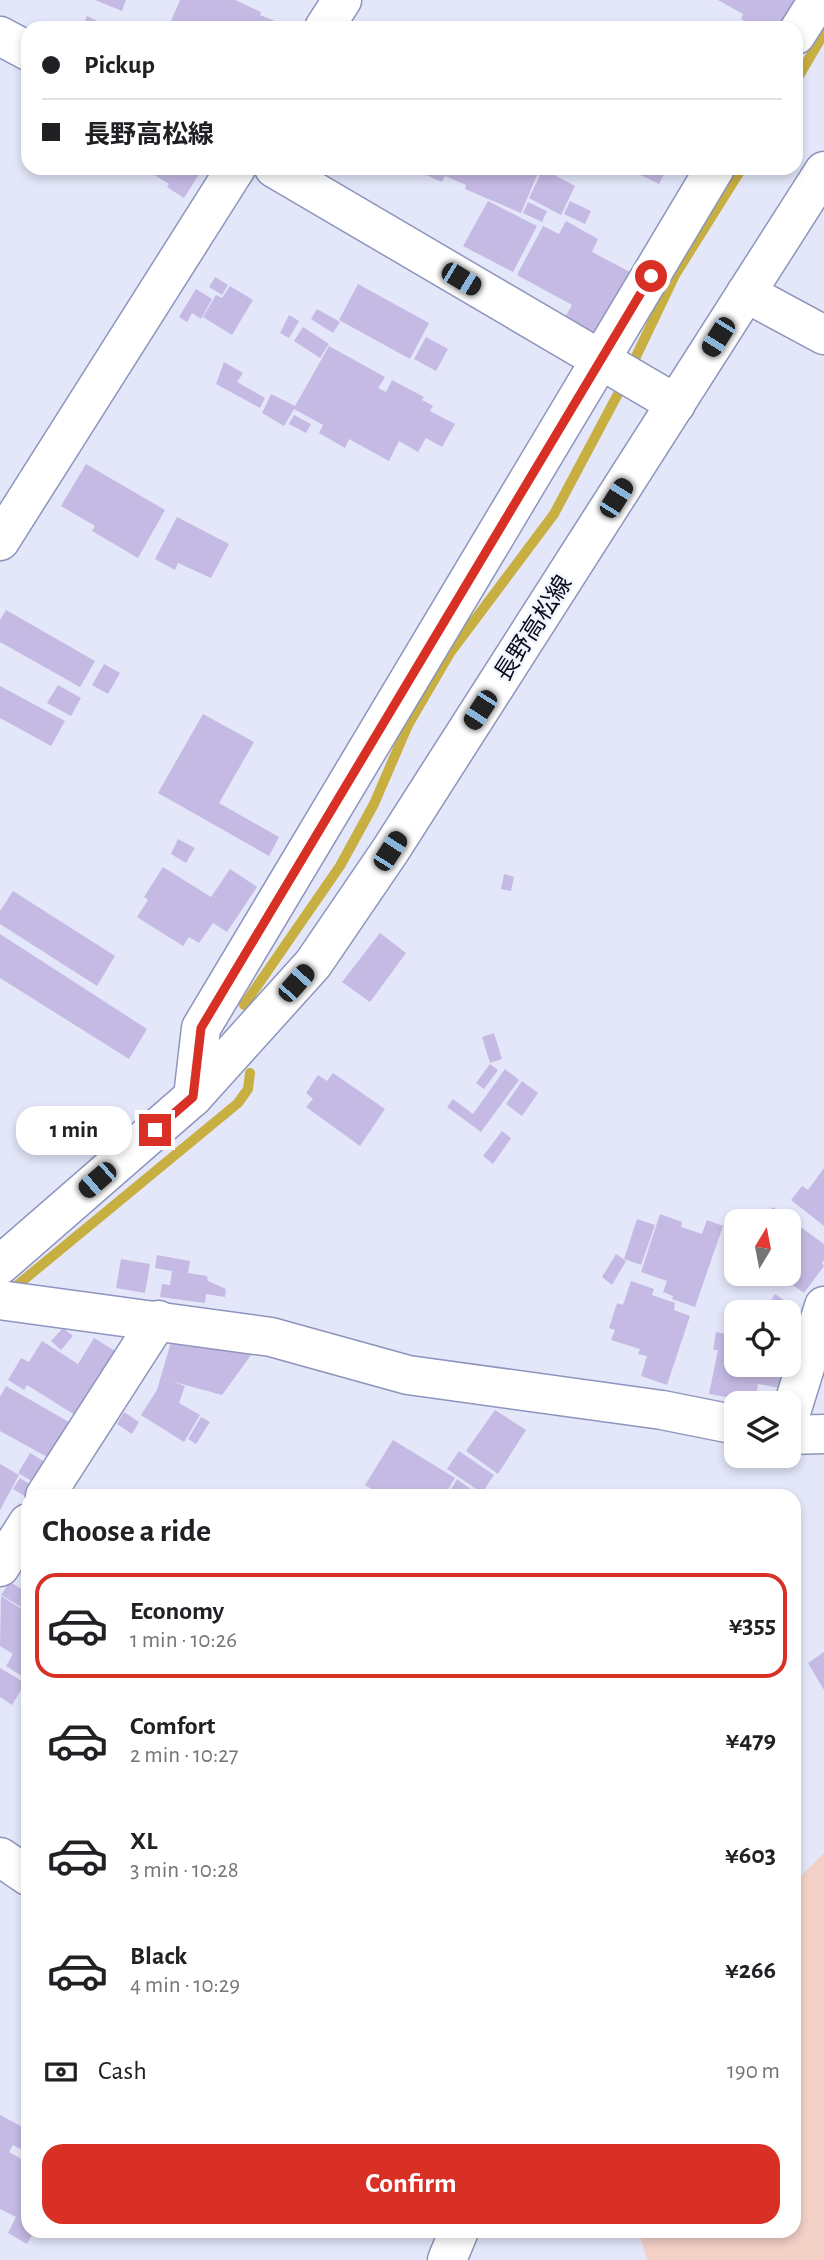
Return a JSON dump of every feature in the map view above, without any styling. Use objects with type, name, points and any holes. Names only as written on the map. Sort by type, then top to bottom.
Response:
[{"type":"street","points":[[328,21],[342,0]]},
{"type":"street","points":[[803,24],[818,0]]},
{"type":"street","points":[[0,36],[21,47]]},
{"type":"street","name":"長野高松線","points":[[3,1279],[193,1097],[313,964],[390,851],[824,171]]},
{"type":"street","points":[[0,541],[232,175]]},
{"type":"street","points":[[286,175],[677,404]]},
{"type":"street","points":[[193,1097],[201,1028],[620,372],[712,175]]},
{"type":"street","points":[[746,293],[824,335]]},
{"type":"street","points":[[3,1279],[159,1320],[271,1336],[408,1375],[662,1410],[724,1422]]},
{"type":"street","points":[[50,1489],[159,1320]]},
{"type":"street","points":[[799,1391],[821,1327]]},
{"type":"street","points":[[801,1435],[824,1434]]},
{"type":"street","points":[[0,1567],[21,1534]]},
{"type":"street","points":[[0,1857],[21,1871]]},
{"type":"street","points":[[447,2260],[456,2238]]},
{"type":"shaded area","points":[[824,1853],[824,2260],[647,2260],[641,2238],[801,2238],[801,1876]]},
{"type":"building","points":[[95,0],[126,0],[122,11]]},
{"type":"building","points":[[180,0],[235,0],[275,21],[171,21]]},
{"type":"building","points":[[718,0],[800,0],[788,21],[744,21],[741,19],[743,14]]},
{"type":"building","points":[[87,16],[97,21],[85,21]]},
{"type":"building","points":[[154,175],[199,175],[184,198],[167,187],[169,184]]},
{"type":"building","points":[[426,175],[537,175],[521,213],[465,189],[466,185],[445,176],[442,182]]},
{"type":"building","points":[[540,175],[554,175],[575,186],[561,215],[529,198]]},
{"type":"building","points":[[640,175],[664,175],[659,184]]},
{"type":"building","points":[[488,201],[537,226],[513,272],[463,246]]},
{"type":"building","points":[[570,201],[591,211],[585,224],[564,214]]},
{"type":"building","points":[[528,202],[547,211],[542,222],[523,213]]},
{"type":"building","points":[[566,221],[598,239],[592,252],[630,272],[594,336],[564,319],[572,305],[517,275],[543,226],[559,234]]},
{"type":"building","points":[[215,277],[228,285],[222,295],[209,287]]},
{"type":"building","points":[[358,284],[429,323],[410,359],[339,320]]},
{"type":"building","points":[[230,286],[253,300],[232,335],[203,317],[216,295],[222,298]]},
{"type":"building","points":[[196,289],[212,299],[201,319],[192,313],[187,322],[179,317]]},
{"type":"building","points":[[317,309],[340,322],[333,333],[311,319]]},
{"type":"building","points":[[289,315],[299,321],[289,338],[280,333]]},
{"type":"building","points":[[303,327],[329,344],[320,358],[294,341]]},
{"type":"building","points":[[426,337],[448,349],[436,371],[414,359]]},
{"type":"building","points":[[329,346],[385,377],[378,388],[386,392],[392,380],[424,397],[422,400],[433,406],[430,411],[455,424],[442,447],[426,438],[418,452],[399,441],[389,461],[349,439],[345,448],[319,433],[323,425],[294,409],[284,426],[262,413],[271,394],[295,406]]},
{"type":"building","points":[[224,362],[243,373],[237,382],[265,398],[260,408],[216,384]]},
{"type":"building","points":[[294,415],[311,424],[306,433],[289,424]]},
{"type":"building","points":[[86,464],[165,510],[138,558],[92,531],[95,526],[61,506]]},
{"type":"building","points":[[177,517],[229,544],[211,578],[178,563],[175,570],[155,559]]},
{"type":"building","points":[[6,610],[95,661],[80,687],[0,642],[0,620]]},
{"type":"building","points":[[104,664],[120,673],[108,694],[92,685]]},
{"type":"building","points":[[58,685],[81,698],[71,716],[47,703]]},
{"type":"building","points":[[0,686],[65,721],[51,746],[0,718]]},
{"type":"building","points":[[203,714],[254,742],[219,803],[279,837],[269,856],[158,793]]},
{"type":"building","points":[[178,839],[195,848],[186,863],[171,854]]},
{"type":"building","points":[[163,867],[211,897],[230,869],[257,887],[227,932],[213,923],[199,943],[189,937],[183,946],[137,917],[148,900],[144,897]]},
{"type":"building","points":[[504,874],[514,877],[511,891],[501,889]]},
{"type":"building","points":[[13,891],[115,956],[97,986],[0,924],[0,911]]},
{"type":"building","points":[[380,933],[406,953],[370,1002],[342,982]]},
{"type":"building","points":[[0,934],[147,1029],[129,1059],[0,978]]},
{"type":"building","points":[[494,1033],[502,1059],[490,1063],[482,1037]]},
{"type":"building","points":[[490,1064],[498,1070],[484,1089],[476,1083]]},
{"type":"building","points":[[505,1069],[519,1080],[481,1132],[447,1107],[453,1099],[473,1114]]},
{"type":"building","points":[[333,1073],[385,1109],[360,1146],[306,1107],[313,1099],[306,1093],[318,1075],[327,1081]]},
{"type":"building","points":[[522,1081],[538,1093],[522,1116],[506,1104]]},
{"type":"building","points":[[502,1131],[511,1138],[493,1164],[483,1156]]},
{"type":"building","points":[[824,1168],[824,1226],[791,1200],[802,1186],[808,1190]]},
{"type":"building","points":[[660,1214],[682,1222],[681,1227],[702,1234],[707,1220],[723,1226],[695,1307],[672,1299],[673,1296],[663,1292],[667,1281],[641,1272]]},
{"type":"building","points":[[637,1219],[655,1225],[641,1265],[624,1259]]},
{"type":"building","points":[[802,1228],[824,1244],[824,1266],[804,1293],[794,1286],[802,1286]]},
{"type":"building","points":[[616,1254],[626,1261],[612,1285],[602,1277]]},
{"type":"building","points":[[157,1255],[190,1261],[188,1273],[207,1276],[208,1281],[226,1289],[225,1297],[206,1294],[205,1303],[160,1297],[162,1284],[170,1285],[172,1271],[155,1268]]},
{"type":"building","points":[[121,1259],[150,1264],[145,1293],[116,1288]]},
{"type":"building","points":[[631,1281],[654,1289],[652,1295],[675,1303],[674,1310],[690,1316],[667,1385],[641,1376],[647,1356],[638,1354],[640,1349],[611,1340],[615,1330],[609,1328],[617,1303],[623,1305]]},
{"type":"building","points":[[775,1294],[784,1300],[771,1300]]},
{"type":"building","points":[[63,1328],[73,1336],[61,1350],[51,1341]]},
{"type":"building","points":[[716,1332],[724,1334],[724,1377],[782,1377],[780,1388],[758,1384],[757,1391],[724,1391],[724,1397],[709,1394],[718,1350],[713,1350]]},
{"type":"building","points":[[94,1338],[117,1352],[78,1417],[27,1385],[24,1390],[8,1380],[21,1358],[29,1362],[42,1341],[78,1364]]},
{"type":"building","points":[[171,1342],[191,1347],[191,1344],[254,1351],[222,1395],[171,1381],[185,1386],[179,1403],[200,1415],[184,1442],[141,1415],[157,1390]]},
{"type":"building","points":[[6,1386],[69,1422],[49,1458],[0,1431],[0,1397]]},
{"type":"building","points":[[495,1410],[526,1430],[498,1474],[466,1451]]},
{"type":"building","points":[[124,1412],[139,1422],[132,1434],[117,1424]]},
{"type":"building","points":[[201,1417],[210,1422],[196,1444],[188,1439]]},
{"type":"building","points":[[393,1440],[455,1478],[448,1489],[372,1489],[365,1485]]},
{"type":"building","points":[[459,1451],[494,1475],[485,1489],[476,1489],[447,1469]]},
{"type":"building","points":[[30,1453],[50,1465],[39,1485],[18,1473]]},
{"type":"building","points":[[0,1464],[19,1475],[0,1510]]},
{"type":"building","points":[[20,1478],[36,1488],[21,1489],[21,1494],[13,1489]]},
{"type":"building","points":[[457,1479],[471,1489],[451,1489]]},
{"type":"building","points":[[10,1582],[21,1589],[21,1607],[1,1595]]},
{"type":"building","points":[[1,1596],[21,1609],[21,1676],[6,1666],[13,1654],[0,1646]]},
{"type":"building","points":[[824,1652],[824,1690],[808,1663]]},
{"type":"building","points":[[0,1668],[21,1681],[21,1690],[12,1705],[0,1697]]},
{"type":"building","points":[[0,2115],[21,2126],[21,2149],[13,2145],[9,2152],[21,2159],[21,2238],[30,2238],[27,2244],[8,2233],[16,2217],[0,2209]]},
{"type":"waterway","points":[[803,69],[824,33]]},
{"type":"waterway","points":[[244,1005],[340,866],[374,804],[408,725],[450,653],[554,514],[619,392],[675,275],[738,175]]},
{"type":"waterway","points":[[9,1292],[238,1103],[248,1089],[250,1073]]},
{"type":"route","points":[[155,1130],[193,1097],[201,1028],[651,276]]}]
